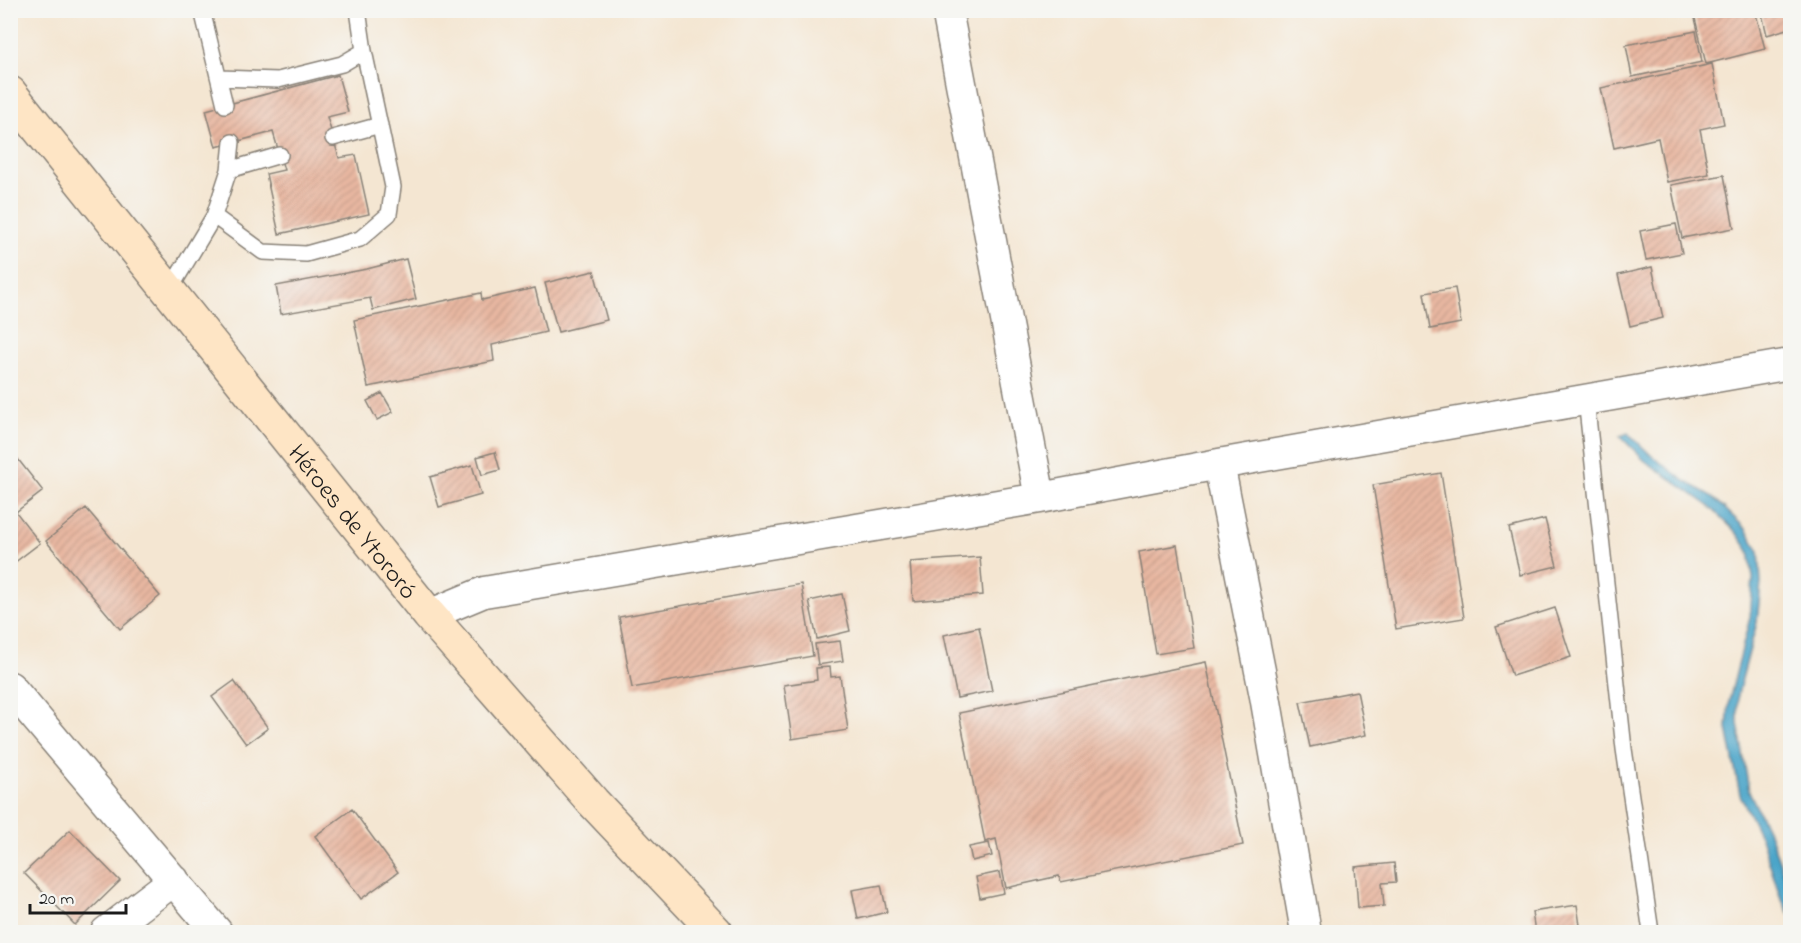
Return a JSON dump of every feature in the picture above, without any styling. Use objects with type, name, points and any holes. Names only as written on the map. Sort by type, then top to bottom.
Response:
[{"type":"main road","name":"Héroes de Ytororó","points":[[10,93],[429,615],[593,802],[716,933]]},
{"type":"street","points":[[947,10],[1040,498]]},
{"type":"street","points":[[429,615],[484,592],[1040,498],[1219,464],[1791,364]]},
{"type":"street","points":[[1219,464],[1265,696],[1306,933]]},
{"type":"street","points":[[10,687],[217,933]]},
{"type":"street","points":[[106,933],[174,880]]},
{"type":"lane","points":[[202,10],[225,105]]},
{"type":"lane","points":[[214,216],[263,252],[306,254],[360,239],[390,214],[393,187],[364,51],[358,10]]},
{"type":"lane","points":[[220,78],[278,80],[342,64],[364,51]]},
{"type":"lane","points":[[333,138],[380,125]]},
{"type":"lane","points":[[169,291],[214,216],[229,170],[232,142]]},
{"type":"lane","points":[[229,170],[280,155]]},
{"type":"lane","points":[[1586,399],[1624,749],[1651,933]]},
{"type":"water","points":[[1628,433],[1652,456],[1685,481],[1713,497],[1746,529],[1759,551],[1761,583],[1757,622],[1738,694],[1738,723],[1749,791],[1769,833],[1790,891],[1790,916],[1780,896],[1761,838],[1740,795],[1727,728],[1729,701],[1750,617],[1753,578],[1749,551],[1736,532],[1709,506],[1645,461],[1620,436]]},
{"type":"building","points":[[1693,10],[1755,10],[1765,49],[1706,64]]},
{"type":"building","points":[[1761,10],[1790,10],[1790,28],[1767,35]]},
{"type":"building","points":[[1696,31],[1702,62],[1632,77],[1626,45]]},
{"type":"building","points":[[1712,64],[1724,124],[1700,129],[1709,174],[1667,182],[1658,138],[1614,148],[1601,88]]},
{"type":"building","points":[[338,75],[348,112],[327,117],[339,158],[356,155],[369,214],[279,234],[266,174],[284,170],[273,132],[216,147],[206,110]]},
{"type":"building","points":[[1724,175],[1734,228],[1682,238],[1671,185]]},
{"type":"building","points":[[1676,224],[1682,253],[1646,260],[1640,231]]},
{"type":"building","points":[[406,259],[416,299],[373,310],[370,298],[281,314],[276,286],[367,269]]},
{"type":"building","points":[[1652,267],[1663,318],[1630,326],[1618,275]]},
{"type":"building","points":[[594,271],[607,320],[558,332],[545,283]]},
{"type":"building","points":[[535,288],[546,332],[492,345],[494,361],[368,387],[354,320],[481,293],[482,300]]},
{"type":"building","points":[[1455,288],[1461,323],[1430,329],[1424,293]]},
{"type":"building","points":[[382,393],[393,412],[377,420],[367,401]]},
{"type":"building","points":[[10,449],[43,491],[16,512],[40,543],[10,566]]},
{"type":"building","points":[[495,452],[500,470],[482,475],[477,457]]},
{"type":"building","points":[[472,465],[481,495],[439,507],[430,477]]},
{"type":"building","points":[[1441,473],[1464,618],[1396,629],[1373,485]]},
{"type":"building","points":[[86,508],[160,596],[120,629],[46,541]]},
{"type":"building","points":[[1545,519],[1557,566],[1520,575],[1509,528]]},
{"type":"building","points":[[1177,545],[1194,648],[1156,654],[1139,552]]},
{"type":"building","points":[[980,557],[983,595],[913,601],[910,562]]},
{"type":"building","points":[[801,584],[813,656],[632,688],[619,617]]},
{"type":"building","points":[[842,594],[850,631],[817,639],[809,601]]},
{"type":"building","points":[[1555,608],[1571,657],[1512,676],[1496,627]]},
{"type":"building","points":[[979,627],[992,691],[957,698],[944,635]]},
{"type":"building","points":[[840,641],[843,661],[818,665],[815,644]]},
{"type":"building","points":[[1206,662],[1243,845],[1061,882],[1059,876],[1006,888],[996,839],[985,842],[959,713]]},
{"type":"building","points":[[830,667],[831,677],[840,676],[848,730],[792,739],[784,685],[817,680],[816,668]]},
{"type":"building","points":[[234,681],[268,728],[246,744],[212,697]]},
{"type":"building","points":[[1357,691],[1366,735],[1310,747],[1300,702]]},
{"type":"building","points":[[352,809],[398,872],[361,899],[315,836]]},
{"type":"building","points":[[70,830],[120,881],[75,925],[24,873]]},
{"type":"building","points":[[989,843],[992,856],[972,861],[969,847]]},
{"type":"building","points":[[1394,863],[1396,882],[1382,883],[1384,906],[1358,908],[1355,867]]},
{"type":"building","points":[[1000,872],[1004,893],[980,898],[976,877]]},
{"type":"building","points":[[881,885],[887,912],[858,919],[852,890]]},
{"type":"building","points":[[1577,905],[1581,932],[1535,932],[1532,912]]}]
